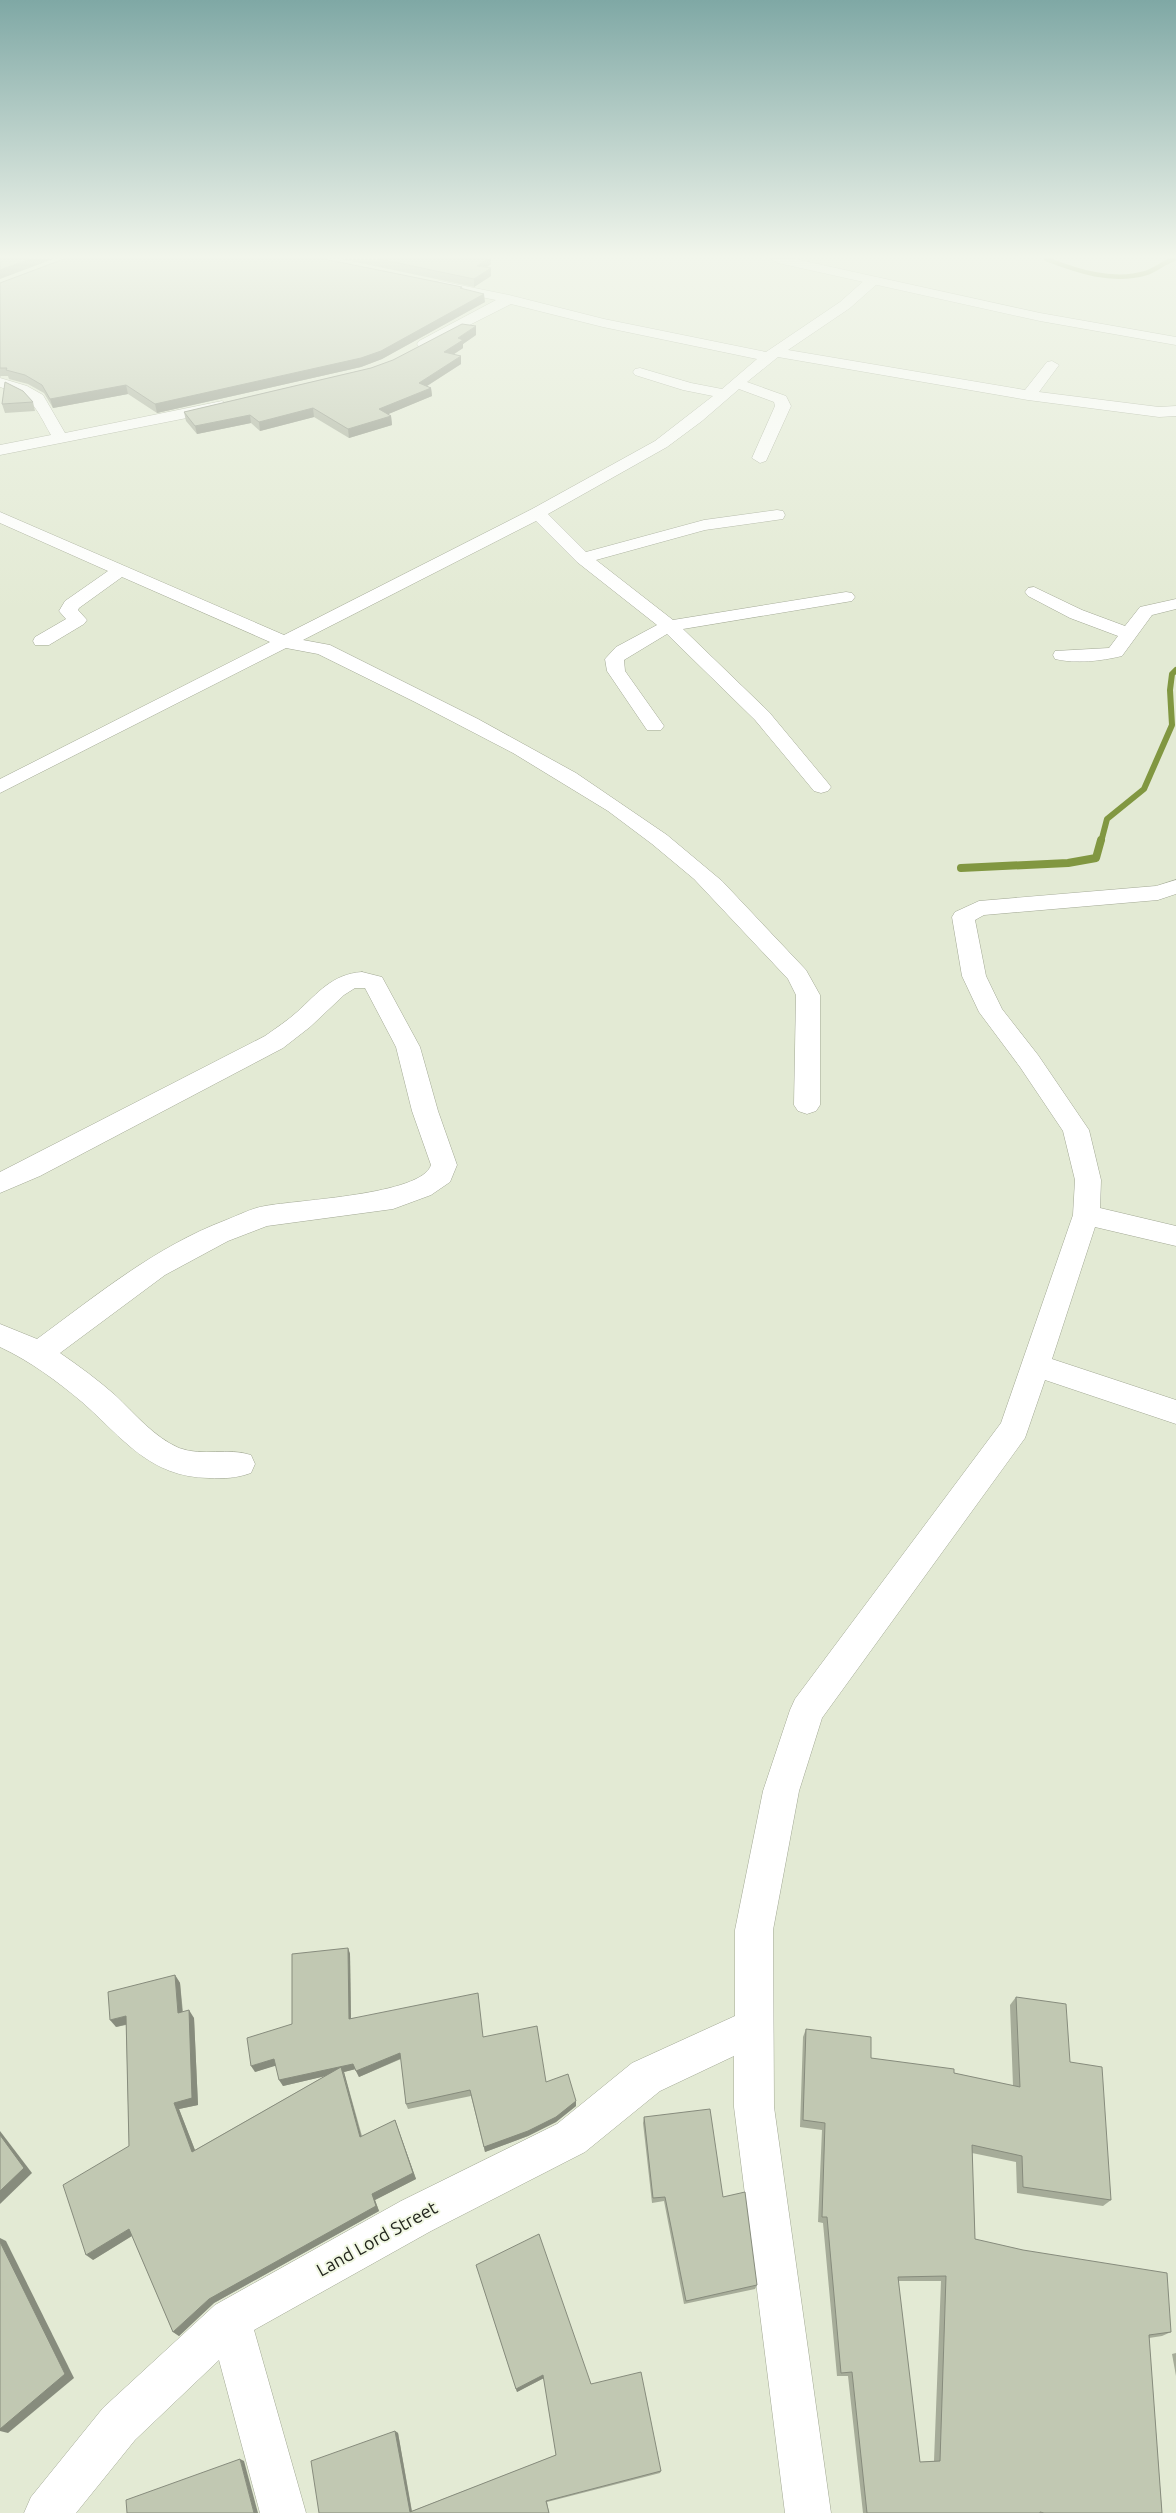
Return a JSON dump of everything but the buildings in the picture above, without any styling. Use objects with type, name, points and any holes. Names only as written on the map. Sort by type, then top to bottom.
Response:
[{"type":"street","points":[[655,376],[688,386],[732,389],[781,399],[783,406],[760,458]]},
{"type":"street","points":[[0,787],[287,643],[538,513],[661,444],[746,376]]},
{"type":"street","points":[[900,376],[1028,396],[1159,412],[1176,411]]},
{"type":"street","points":[[1028,396],[1043,376]]},
{"type":"street","points":[[0,382],[22,389],[38,398],[60,438]]},
{"type":"street","points":[[0,450],[233,404]]},
{"type":"street","points":[[538,513],[583,558],[668,626],[762,716],[822,787]]},
{"type":"street","points":[[583,558],[704,525],[777,515]]},
{"type":"street","points":[[0,517],[287,643],[323,649],[545,762],[631,819],[703,874],[798,975],[808,995],[807,1105]]},
{"type":"street","points":[[42,641],[78,620],[68,611],[71,605],[120,570]]},
{"type":"street","points":[[1034,592],[1076,614],[1130,634]]},
{"type":"street","points":[[654,726],[616,671],[614,659],[623,651],[668,626],[846,598]]},
{"type":"street","points":[[1062,655],[1099,655],[1115,652],[1146,611],[1176,604]]},
{"type":"street","points":[[808,2513],[754,2107],[754,1930],[781,1791],[806,1710],[1014,1429],[1086,1215],[1088,1180],[1076,1130],[1029,1061],[991,1012],[974,976],[963,917],[979,908],[1158,893],[1176,887]]},
{"type":"street","points":[[0,1183],[31,1169],[274,1042],[306,1018],[337,987],[349,980],[364,979],[374,982],[408,1048],[425,1111],[444,1164],[441,1175],[432,1182],[393,1200],[264,1216],[218,1234],[155,1267],[37,1355]]},
{"type":"street","points":[[1086,1215],[1176,1236]]},
{"type":"street","points":[[0,1335],[37,1355],[94,1394],[142,1440],[172,1458],[205,1466],[240,1464]]},
{"type":"street","points":[[1035,1365],[1176,1412]]},
{"type":"street","name":"Land Lord Street","points":[[47,2513],[119,2424],[230,2320],[416,2216],[571,2138],[646,2077],[754,2027]]},
{"type":"street","points":[[230,2320],[283,2513]]},
{"type":"waterway","points":[[1101,842],[1107,819],[1144,789],[1172,725],[1170,690],[1172,674],[1176,670]]},
{"type":"waterway","points":[[961,868],[1068,863],[1096,858],[1101,840]]}]
